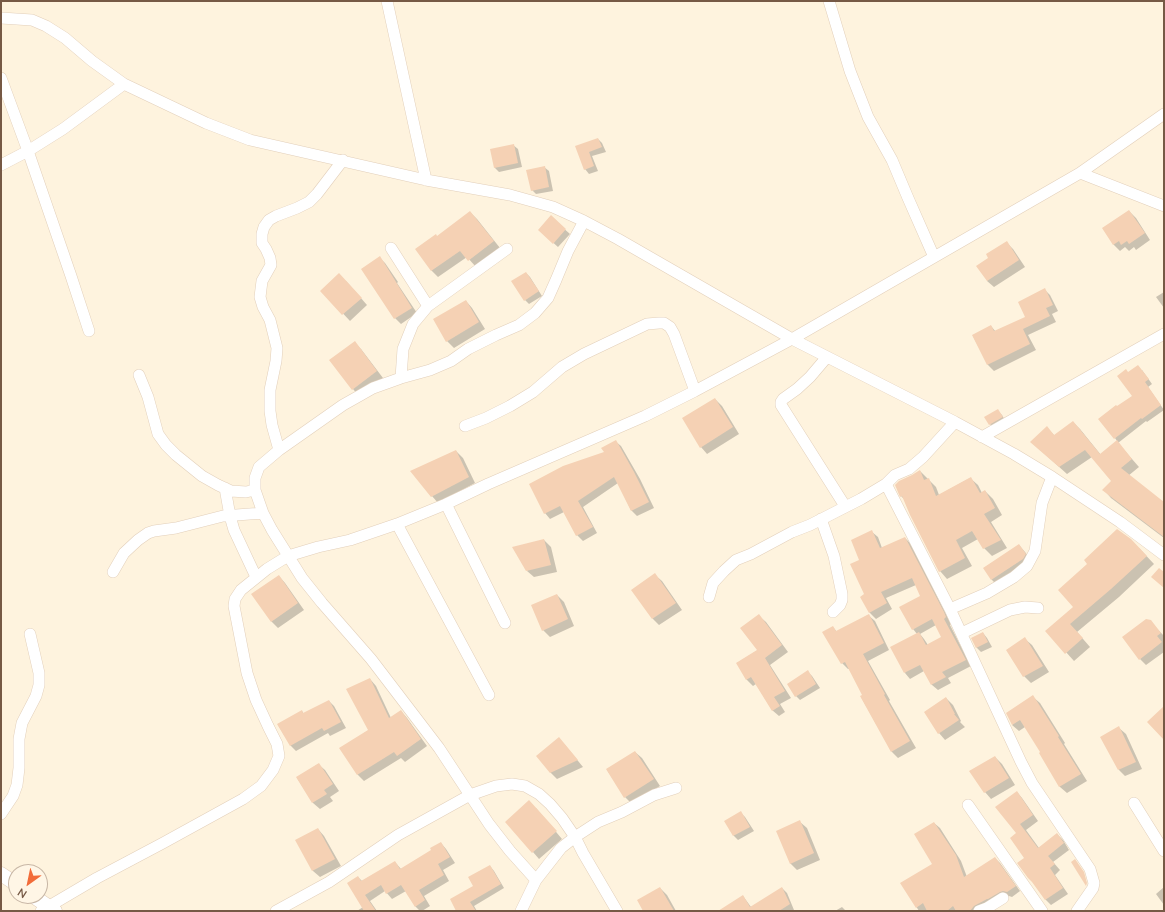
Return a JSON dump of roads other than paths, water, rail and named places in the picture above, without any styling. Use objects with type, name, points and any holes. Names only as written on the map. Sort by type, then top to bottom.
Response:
[{"type":"street","points":[[387,1],[426,180]]},
{"type":"street","points":[[829,1],[850,71],[868,117],[892,160],[934,257]]},
{"type":"street","points":[[1,18],[32,20],[46,26],[65,38],[92,61],[124,84],[206,123],[250,140],[426,180],[510,195],[553,207],[584,221],[792,339],[956,422],[1052,477],[1163,551]]},
{"type":"street","points":[[1,78],[28,151],[89,331]]},
{"type":"street","points":[[1,165],[28,151],[63,129],[124,84]]},
{"type":"street","points":[[48,909],[97,878],[243,799],[261,786],[273,770],[279,756],[277,744],[256,700],[247,672],[234,606],[235,599],[241,590],[256,577],[288,556],[318,547],[350,540],[397,524],[446,504],[488,484],[645,416],[695,392],[792,339],[1080,173],[1164,114]]},
{"type":"street","points":[[279,450],[270,411],[270,390],[277,348],[270,320],[263,307],[260,296],[262,282],[271,265],[270,258],[262,242],[262,234],[264,227],[269,220],[309,202],[343,160]]},
{"type":"street","points":[[1080,173],[1164,206]]},
{"type":"street","points":[[536,880],[510,851],[489,824],[439,748],[371,658],[302,578],[263,513],[255,490],[255,478],[259,467],[279,450],[343,405],[374,388],[401,378],[430,370],[451,361],[468,349],[519,325],[535,313],[548,298],[568,251],[584,221]]},
{"type":"street","points":[[391,248],[428,306]]},
{"type":"street","points":[[401,378],[403,349],[413,324],[428,306],[507,249]]},
{"type":"street","points":[[465,426],[486,418],[510,406],[533,392],[562,367],[584,354],[647,324],[664,323],[670,327],[674,334],[695,392]]},
{"type":"street","points":[[982,437],[1164,334]]},
{"type":"street","points":[[827,357],[810,377],[783,399],[781,405],[845,506]]},
{"type":"street","points":[[139,375],[148,397],[158,434],[166,445],[187,465],[218,485],[232,491],[246,492],[255,490]]},
{"type":"street","points":[[709,597],[713,584],[724,570],[736,560],[871,494],[896,475],[909,468],[922,457],[956,422]]},
{"type":"street","points":[[950,609],[987,593],[1014,577],[1027,566],[1035,551],[1042,503],[1052,477]]},
{"type":"street","points":[[886,484],[962,633],[1032,783],[1090,870],[1094,883],[1093,888],[1077,911]]},
{"type":"street","points":[[225,488],[234,530],[256,577]]},
{"type":"street","points":[[446,504],[505,623]]},
{"type":"street","points":[[113,572],[124,553],[148,533],[197,524],[216,518],[263,513]]},
{"type":"street","points":[[821,519],[834,556],[842,594],[840,605],[833,612]]},
{"type":"street","points":[[397,524],[489,695]]},
{"type":"street","points":[[962,633],[1010,610],[1024,607],[1038,608]]},
{"type":"street","points":[[1,814],[13,796],[17,785],[19,768],[19,738],[22,723],[36,696],[39,685],[39,673],[30,634]]},
{"type":"street","points":[[276,911],[328,882],[398,835],[470,795],[496,786],[512,784],[526,786],[539,794],[562,818],[575,837],[617,911]]},
{"type":"street","points":[[521,911],[536,880],[561,848],[598,822],[622,812],[654,795],[676,788]]},
{"type":"street","points":[[1134,803],[1164,851]]},
{"type":"street","points":[[968,805],[1042,911]]},
{"type":"street","points":[[979,911],[1003,898]]}]
